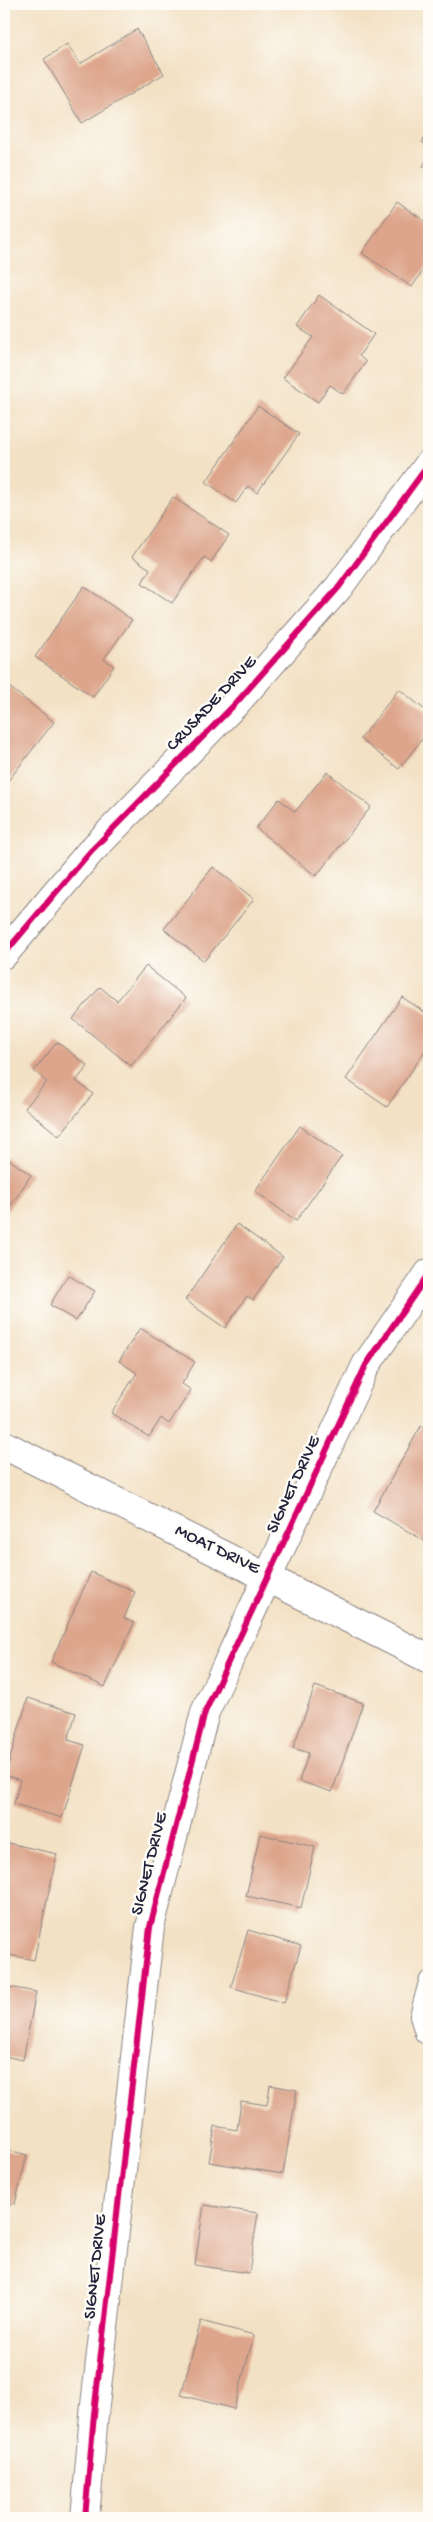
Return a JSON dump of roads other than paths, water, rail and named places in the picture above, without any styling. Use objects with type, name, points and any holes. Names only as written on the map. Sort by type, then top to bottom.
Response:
[{"type":"street","name":"CRUSADE DRIVE","points":[[4,954],[90,852],[236,704],[339,587],[429,464]]},
{"type":"street","name":"SIGNET DRIVE","points":[[85,2518],[94,2414],[150,1927],[205,1712],[366,1365],[429,1273]]},
{"type":"street","name":"MOAT DRIVE","points":[[4,1444],[269,1576],[429,1659]]},
{"type":"lane","points":[[429,1982],[420,2016],[425,2033],[429,2035]]}]
